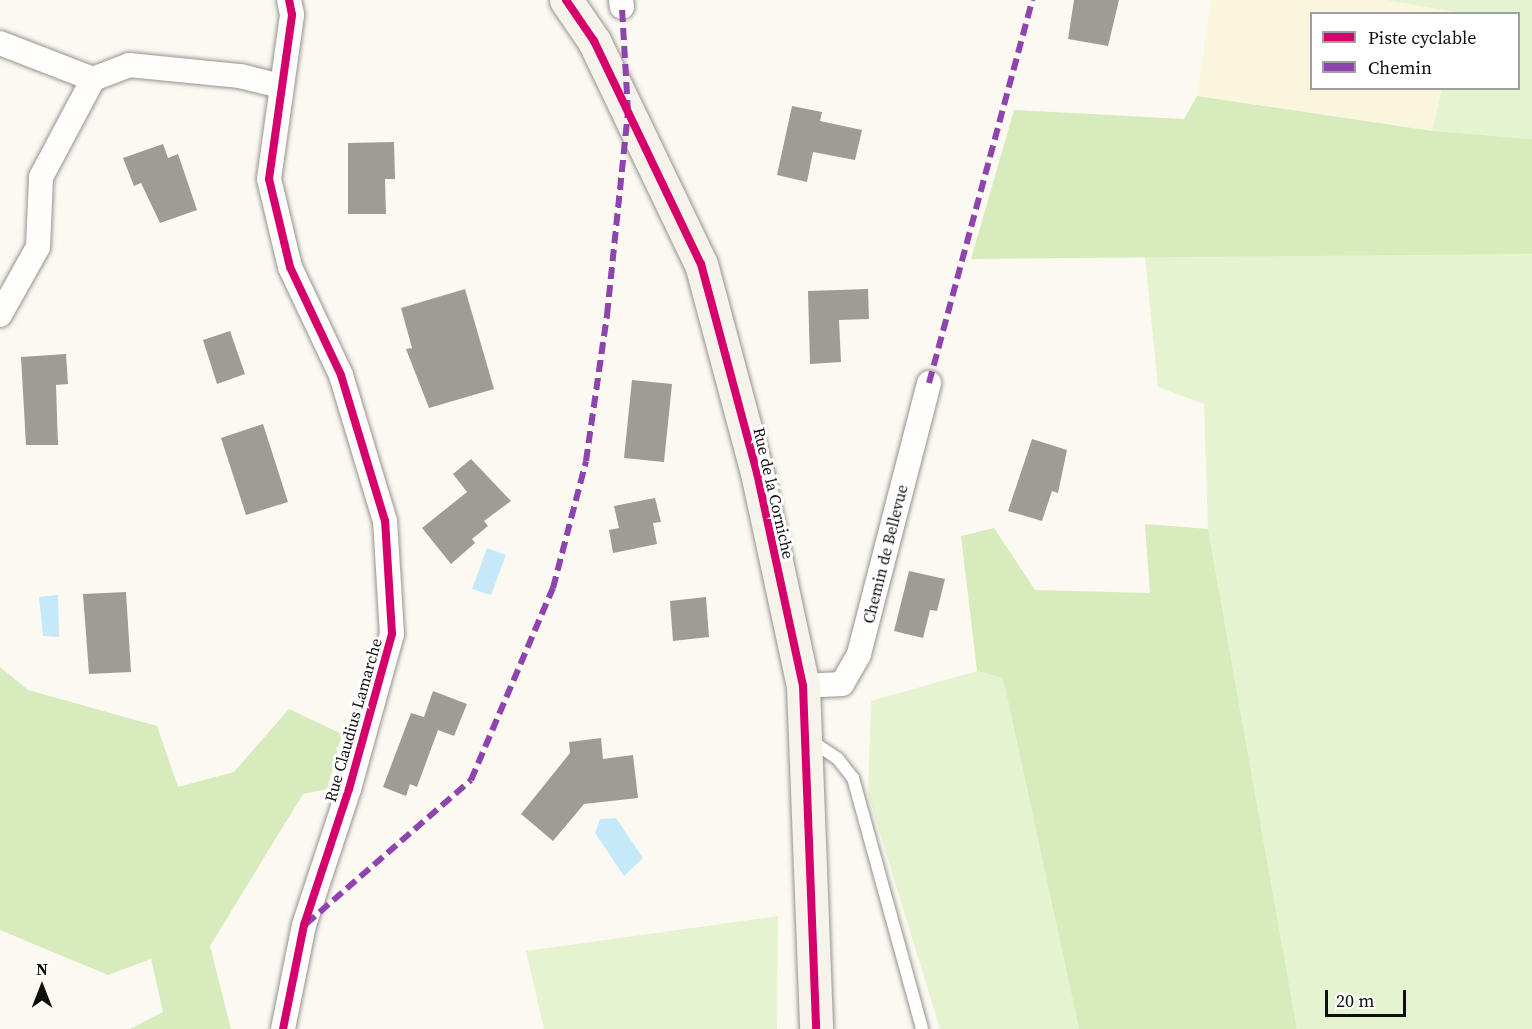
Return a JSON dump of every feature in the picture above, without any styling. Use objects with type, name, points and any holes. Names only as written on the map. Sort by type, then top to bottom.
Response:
[{"type":"main road","name":"Rue de la Corniche","points":[[566,0],[594,41],[701,264],[757,472],[803,686],[807,738],[816,1029]]},
{"type":"street","name":"Rue Claudius Lamarche","points":[[283,1029],[304,926],[349,789],[392,634],[385,521],[341,375],[290,267],[269,179],[280,86],[292,15],[289,0]]},
{"type":"street","points":[[0,43],[93,79]]},
{"type":"street","points":[[0,315],[38,247],[42,177],[93,79],[129,65],[240,76],[280,86]]},
{"type":"street","name":"Chemin de Bellevue","points":[[803,686],[842,684],[859,654],[928,383]]},
{"type":"lane","points":[[807,738],[838,759],[853,778],[922,1029]]},
{"type":"shaded area","points":[[1211,0],[1385,0],[1455,12],[1310,12],[1310,90],[1442,90],[1432,131],[1197,96]]},
{"type":"green space","points":[[1386,0],[1532,0],[1532,139],[1432,131],[1442,90],[1520,90],[1520,12],[1455,12]]},
{"type":"green space","points":[[1197,96],[1432,131],[1532,139],[1532,254],[971,259],[1014,110],[1184,119]]},
{"type":"green space","points":[[1532,254],[1532,1029],[1297,1029],[1208,529],[1204,404],[1158,387],[1145,256]]},
{"type":"green space","points":[[1145,524],[1208,529],[1297,1029],[1079,1029],[1003,678],[977,671],[961,536],[994,528],[1035,590],[1150,593]]},
{"type":"green space","points":[[0,667],[28,690],[157,726],[178,787],[234,772],[289,709],[342,734],[327,789],[303,794],[210,946],[231,1029],[130,1029],[163,1012],[151,959],[108,975],[0,930]]},
{"type":"green space","points":[[977,671],[1003,678],[1079,1029],[940,1029],[868,794],[871,701]]},
{"type":"green space","points":[[778,916],[777,1029],[544,1029],[526,951]]},
{"type":"water","points":[[487,548],[506,555],[491,595],[472,589]]},
{"type":"water","points":[[58,595],[59,637],[43,636],[39,597]]},
{"type":"water","points":[[616,818],[643,858],[624,876],[595,833],[600,819]]},
{"type":"building","points":[[1074,0],[1119,0],[1108,46],[1068,39]]},
{"type":"building","points":[[792,106],[822,112],[820,121],[862,130],[855,160],[813,152],[807,182],[777,175]]},
{"type":"building","points":[[394,142],[395,179],[385,179],[386,214],[348,214],[348,143]]},
{"type":"building","points":[[163,144],[168,158],[178,154],[197,210],[160,223],[141,183],[134,186],[123,158]]},
{"type":"building","points":[[465,289],[494,389],[429,408],[406,349],[412,348],[401,308]]},
{"type":"building","points":[[868,289],[869,319],[839,320],[841,362],[810,364],[808,291]]},
{"type":"building","points":[[230,331],[245,374],[217,384],[203,340]]},
{"type":"building","points":[[66,354],[68,384],[56,385],[58,445],[26,445],[21,357]]},
{"type":"building","points":[[632,380],[672,384],[664,462],[624,458]]},
{"type":"building","points":[[263,424],[288,502],[246,515],[221,438]]},
{"type":"building","points":[[1032,439],[1067,450],[1058,493],[1052,491],[1042,521],[1008,511]]},
{"type":"building","points":[[471,459],[511,501],[484,521],[488,526],[472,539],[475,543],[451,564],[422,528],[467,492],[453,474]]},
{"type":"building","points":[[655,498],[661,522],[653,523],[657,544],[613,553],[609,530],[619,528],[614,506]]},
{"type":"building","points":[[909,571],[945,579],[937,611],[930,610],[923,638],[894,631]]},
{"type":"building","points":[[126,592],[131,672],[89,674],[83,594]]},
{"type":"building","points":[[706,597],[709,637],[673,641],[670,601]]},
{"type":"building","points":[[433,691],[467,704],[454,736],[438,730],[417,787],[410,784],[406,796],[383,787],[411,713],[424,717]]},
{"type":"building","points":[[601,738],[603,759],[633,755],[638,798],[584,804],[553,841],[521,814],[570,753],[569,742]]},
{"type":"marked path","points":[[929,383],[1032,0]]},
{"type":"marked path","points":[[306,924],[471,780],[553,588],[586,461],[607,315],[628,112],[622,7]]},
{"type":"cycle path","points":[[283,1029],[304,925],[349,789],[392,634],[385,521],[341,375],[290,267],[269,179],[292,15],[289,0]]},
{"type":"cycle path","points":[[566,0],[594,41],[701,264],[757,473],[803,686],[816,1029]]}]
